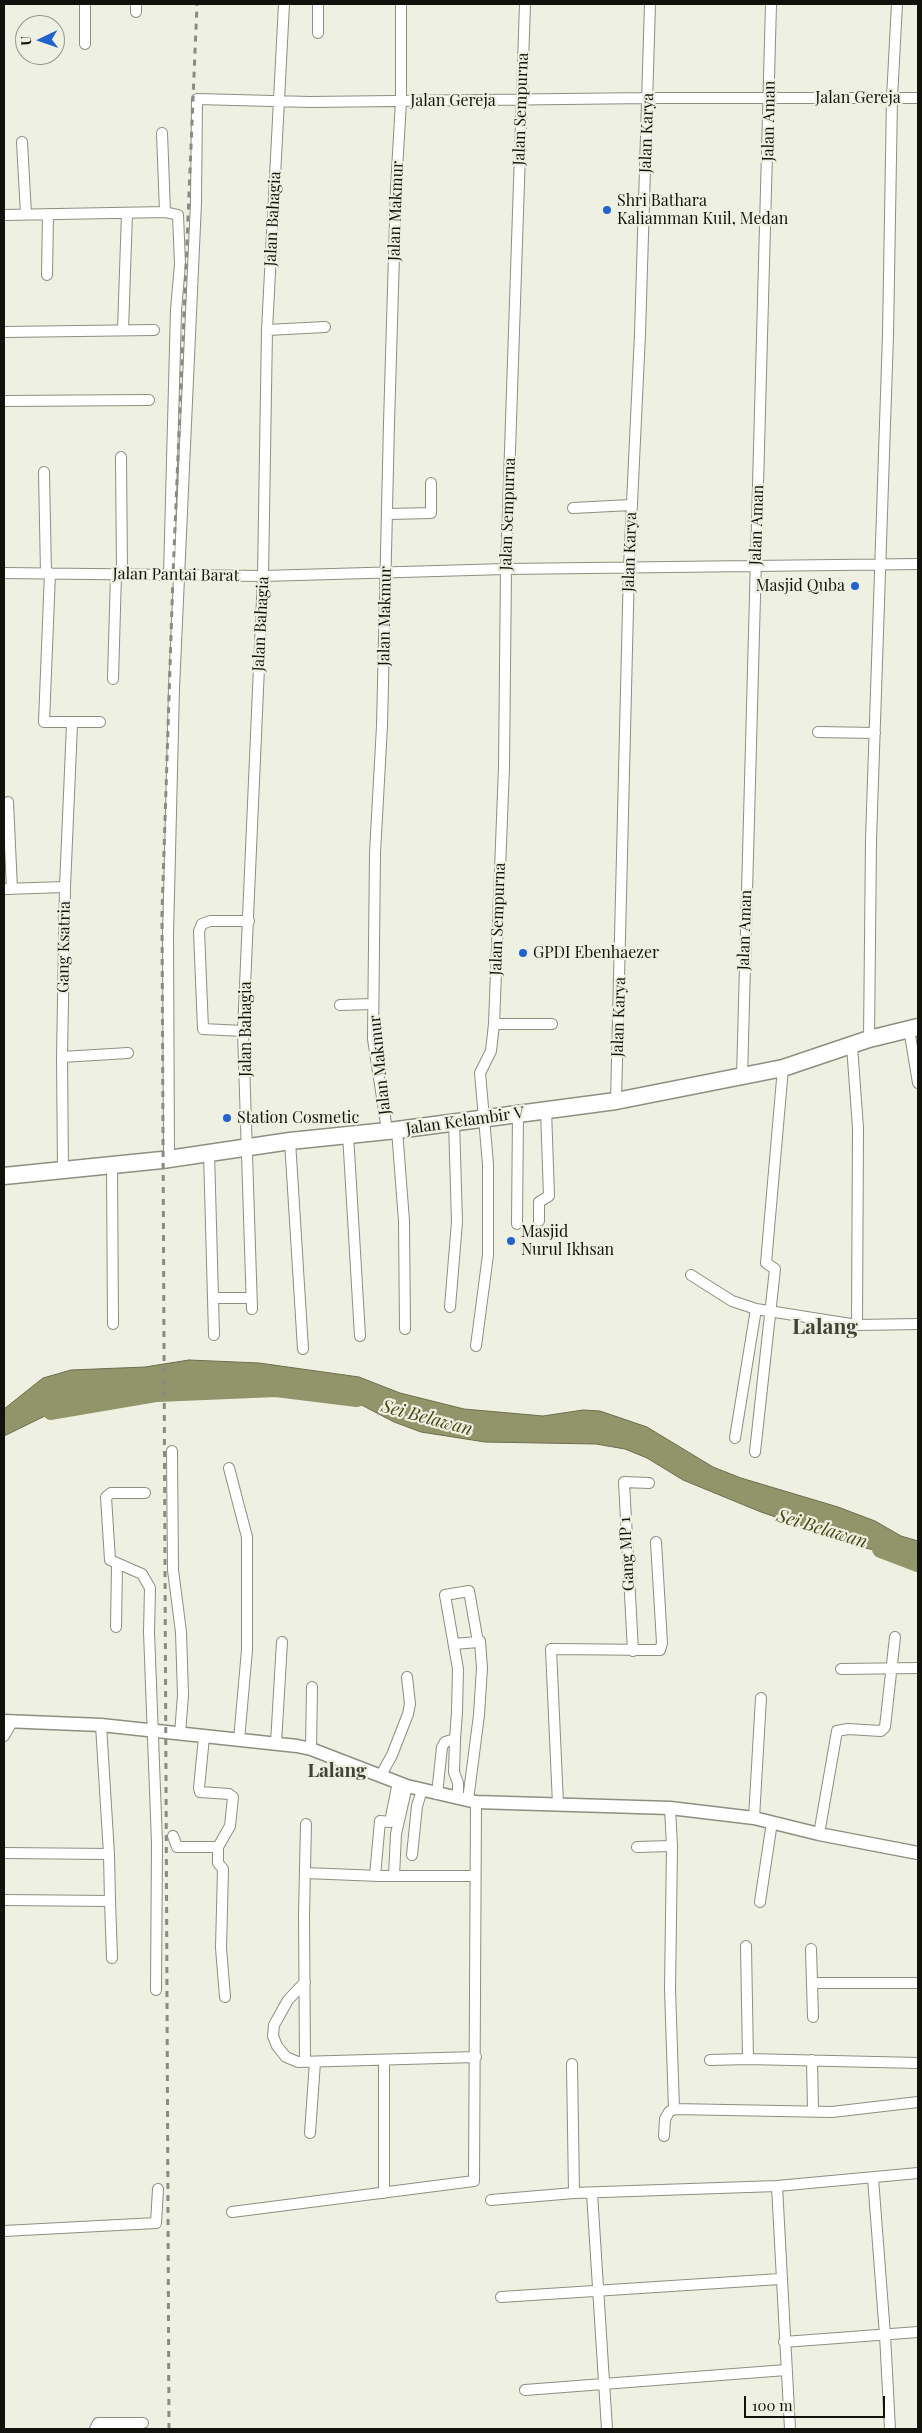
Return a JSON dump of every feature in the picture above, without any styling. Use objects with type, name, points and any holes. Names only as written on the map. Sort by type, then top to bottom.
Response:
[{"type":"main road","name":"Jalan Kelambir V","points":[[4,1176],[169,1158],[290,1141],[392,1130],[616,1101],[782,1068],[870,1039],[913,1028]]},
{"type":"street","points":[[85,4],[85,44]]},
{"type":"street","name":"Jalan Bahagia","points":[[252,1309],[243,1031],[263,576],[264,414],[267,330],[284,4]]},
{"type":"street","points":[[318,4],[318,32]]},
{"type":"street","name":"Jalan Makmur","points":[[401,4],[401,101],[396,188],[382,726],[374,853],[373,1039],[392,1130],[404,1221],[405,1329]]},
{"type":"street","name":"Jalan Sempurna","points":[[476,1346],[488,1255],[486,1118],[480,1073],[491,1051],[494,1024],[504,768],[506,569],[525,4]]},
{"type":"street","name":"Jalan Karya","points":[[616,1101],[629,567],[649,98],[650,4]]},
{"type":"street","name":"Jalan Aman","points":[[742,1077],[772,4]]},
{"type":"street","points":[[870,1039],[871,840],[888,335],[892,98],[897,4]]},
{"type":"street","name":"Jalan Gereja","points":[[181,575],[186,393],[196,203],[197,99],[521,101],[649,98],[918,98]]},
{"type":"street","points":[[162,133],[165,212]]},
{"type":"street","points":[[22,142],[26,214]]},
{"type":"street","points":[[4,214],[165,212],[178,214],[180,264],[176,310],[169,575]]},
{"type":"street","points":[[123,330],[127,213]]},
{"type":"street","points":[[48,214],[48,275]]},
{"type":"street","points":[[267,330],[325,327]]},
{"type":"street","points":[[4,332],[154,330]]},
{"type":"street","points":[[4,401],[149,400]]},
{"type":"street","points":[[112,679],[119,574],[121,457]]},
{"type":"street","points":[[44,472],[48,573],[43,720],[46,723],[72,724],[100,722]]},
{"type":"street","points":[[388,514],[431,513],[431,483]]},
{"type":"street","points":[[573,508],[631,505]]},
{"type":"street","name":"Jalan Pantai Barat","points":[[4,573],[263,576],[506,569],[918,564]]},
{"type":"street","points":[[169,1158],[168,935],[174,688],[181,575]]},
{"type":"street","name":"Gang Ksatria","points":[[62,1170],[65,888],[72,724]]},
{"type":"street","points":[[818,732],[875,733]]},
{"type":"street","points":[[8,802],[8,889],[65,888]]},
{"type":"street","points":[[243,1031],[203,1029],[199,931],[202,924],[210,921],[249,921]]},
{"type":"street","points":[[340,1005],[373,1004]]},
{"type":"street","points":[[494,1024],[552,1024]]},
{"type":"street","points":[[913,1028],[918,1083]]},
{"type":"street","points":[[852,1046],[858,1128],[857,1325]]},
{"type":"street","points":[[62,1056],[128,1053]]},
{"type":"street","points":[[755,1452],[776,1269],[766,1263],[782,1068]]},
{"type":"street","points":[[539,1221],[539,1202],[549,1196],[546,1110]]},
{"type":"street","points":[[517,1224],[518,1113]]},
{"type":"street","points":[[450,1307],[458,1222],[454,1121]]},
{"type":"street","points":[[348,1134],[360,1336]]},
{"type":"street","points":[[290,1141],[303,1349]]},
{"type":"street","points":[[209,1152],[214,1335]]},
{"type":"street","points":[[112,1164],[113,1324]]},
{"type":"street","points":[[691,1275],[732,1301],[756,1309],[857,1325],[918,1324]]},
{"type":"street","points":[[213,1298],[251,1298]]},
{"type":"street","points":[[735,1438],[756,1309]]},
{"type":"street","points":[[172,1451],[173,1570],[181,1632],[183,1695],[180,1734]]},
{"type":"street","points":[[228,1468],[247,1537],[248,1650],[239,1740]]},
{"type":"street","name":"Gang MP 1","points":[[633,1652],[624,1482],[649,1483]]},
{"type":"street","points":[[145,1493],[111,1493],[106,1497],[110,1560],[117,1565],[142,1574],[150,1588],[152,1731],[157,1843],[156,1990]]},
{"type":"street","points":[[558,1804],[552,1648],[633,1652],[656,1651],[661,1648],[656,1542]]},
{"type":"street","points":[[116,1628],[117,1565]]},
{"type":"street","points":[[232,2212],[474,2181],[476,1876],[467,1800],[481,1687],[480,1641],[478,1642],[469,1591],[445,1595],[458,1669],[454,1772],[467,1800]]},
{"type":"street","points":[[819,1834],[837,1731],[848,1729],[883,1731],[885,1727],[895,1637]]},
{"type":"street","points":[[276,1743],[282,1642]]},
{"type":"street","points":[[454,1644],[478,1642]]},
{"type":"street","points":[[841,1669],[918,1668]]},
{"type":"street","points":[[381,1775],[392,1755],[408,1714],[410,1704],[407,1677]]},
{"type":"street","points":[[311,1749],[312,1687]]},
{"type":"street","points":[[754,1818],[761,1698]]},
{"type":"street","points":[[4,1736],[8,1721],[101,1725],[276,1743],[311,1749],[402,1784],[467,1800],[670,1808],[754,1818],[819,1834],[918,1853]]},
{"type":"street","points":[[101,1725],[109,1854],[112,1958]]},
{"type":"street","points":[[204,1737],[200,1792],[229,1794],[232,1797],[230,1826],[218,1847],[218,1863],[223,1870],[221,1948],[224,1997]]},
{"type":"street","points":[[437,1794],[443,1744],[455,1740]]},
{"type":"street","points":[[394,1876],[394,1823],[402,1784]]},
{"type":"street","points":[[412,1855],[417,1806],[422,1790]]},
{"type":"street","points":[[670,1808],[672,1846],[670,1988],[674,2109]]},
{"type":"street","points":[[375,1876],[380,1821],[394,1823]]},
{"type":"street","points":[[760,1902],[772,1822]]},
{"type":"street","points":[[306,1824],[304,1982],[310,2062],[310,2133]]},
{"type":"street","points":[[173,1836],[177,1847],[218,1847]]},
{"type":"street","points":[[638,1847],[672,1846]]},
{"type":"street","points":[[4,1852],[109,1854]]},
{"type":"street","points":[[305,1873],[375,1876],[476,1876]]},
{"type":"street","points":[[4,1900],[110,1901]]},
{"type":"street","points":[[746,1946],[748,2058]]},
{"type":"street","points":[[811,1948],[813,2017]]},
{"type":"street","points":[[304,1982],[288,2000],[274,2025],[273,2036],[276,2046],[286,2057],[298,2062],[310,2062],[476,2057]]},
{"type":"street","points":[[812,1983],[918,1984]]},
{"type":"street","points":[[710,2060],[748,2058],[918,2063]]},
{"type":"street","points":[[812,2060],[813,2110]]},
{"type":"street","points":[[384,2061],[384,2193]]},
{"type":"street","points":[[572,2064],[574,2193]]},
{"type":"street","points":[[664,2136],[665,2119],[669,2112],[674,2109],[813,2110],[832,2112],[918,2102]]},
{"type":"street","points":[[491,2200],[574,2193],[777,2186],[918,2173]]},
{"type":"street","points":[[873,2178],[890,2429]]},
{"type":"street","points":[[777,2186],[780,2279],[790,2429]]},
{"type":"street","points":[[4,2231],[154,2223],[157,2220],[158,2189]]},
{"type":"street","points":[[592,2193],[607,2429]]},
{"type":"street","points":[[501,2297],[780,2279]]},
{"type":"street","points":[[784,2342],[918,2332]]},
{"type":"street","points":[[525,2390],[786,2370]]},
{"type":"street","points":[[95,2429],[98,2423],[143,2423]]},
{"type":"water","name":"Sei Belawan","points":[[189,1360],[259,1363],[359,1377],[400,1393],[464,1409],[543,1416],[583,1410],[600,1411],[647,1427],[713,1467],[741,1478],[838,1507],[875,1521],[901,1536],[918,1541],[918,1561],[862,1547],[761,1512],[683,1480],[647,1458],[625,1449],[596,1444],[485,1442],[421,1432],[394,1422],[352,1400],[311,1389],[224,1387],[123,1396],[79,1404],[47,1415],[4,1436],[4,1409],[43,1378],[71,1370],[145,1367]]},
{"type":"waterway","name":"Sei Belawan","points":[[51,1411],[157,1393],[276,1388],[357,1398]]},
{"type":"waterway","name":"Sei Belawan","points":[[881,1549],[918,1563]]},
{"type":"railway","points":[[169,2429],[162,913],[173,575],[197,4]]},
{"type":"place","name":"Shri Bathara Kaliamman Kuil, Medan","points":[[607,210]]},
{"type":"place","name":"Masjid Quba","points":[[855,586]]},
{"type":"place","name":"GPDI Ebenhaezer","points":[[523,953]]},
{"type":"place","name":"Station Cosmetic","points":[[227,1118]]},
{"type":"place","name":"Masjid Nurul Ikhsan","points":[[511,1241]]},
{"type":"district","name":"Lalang","points":[[825,1327]]},
{"type":"district","name":"Lalang","points":[[337,1771]]}]
